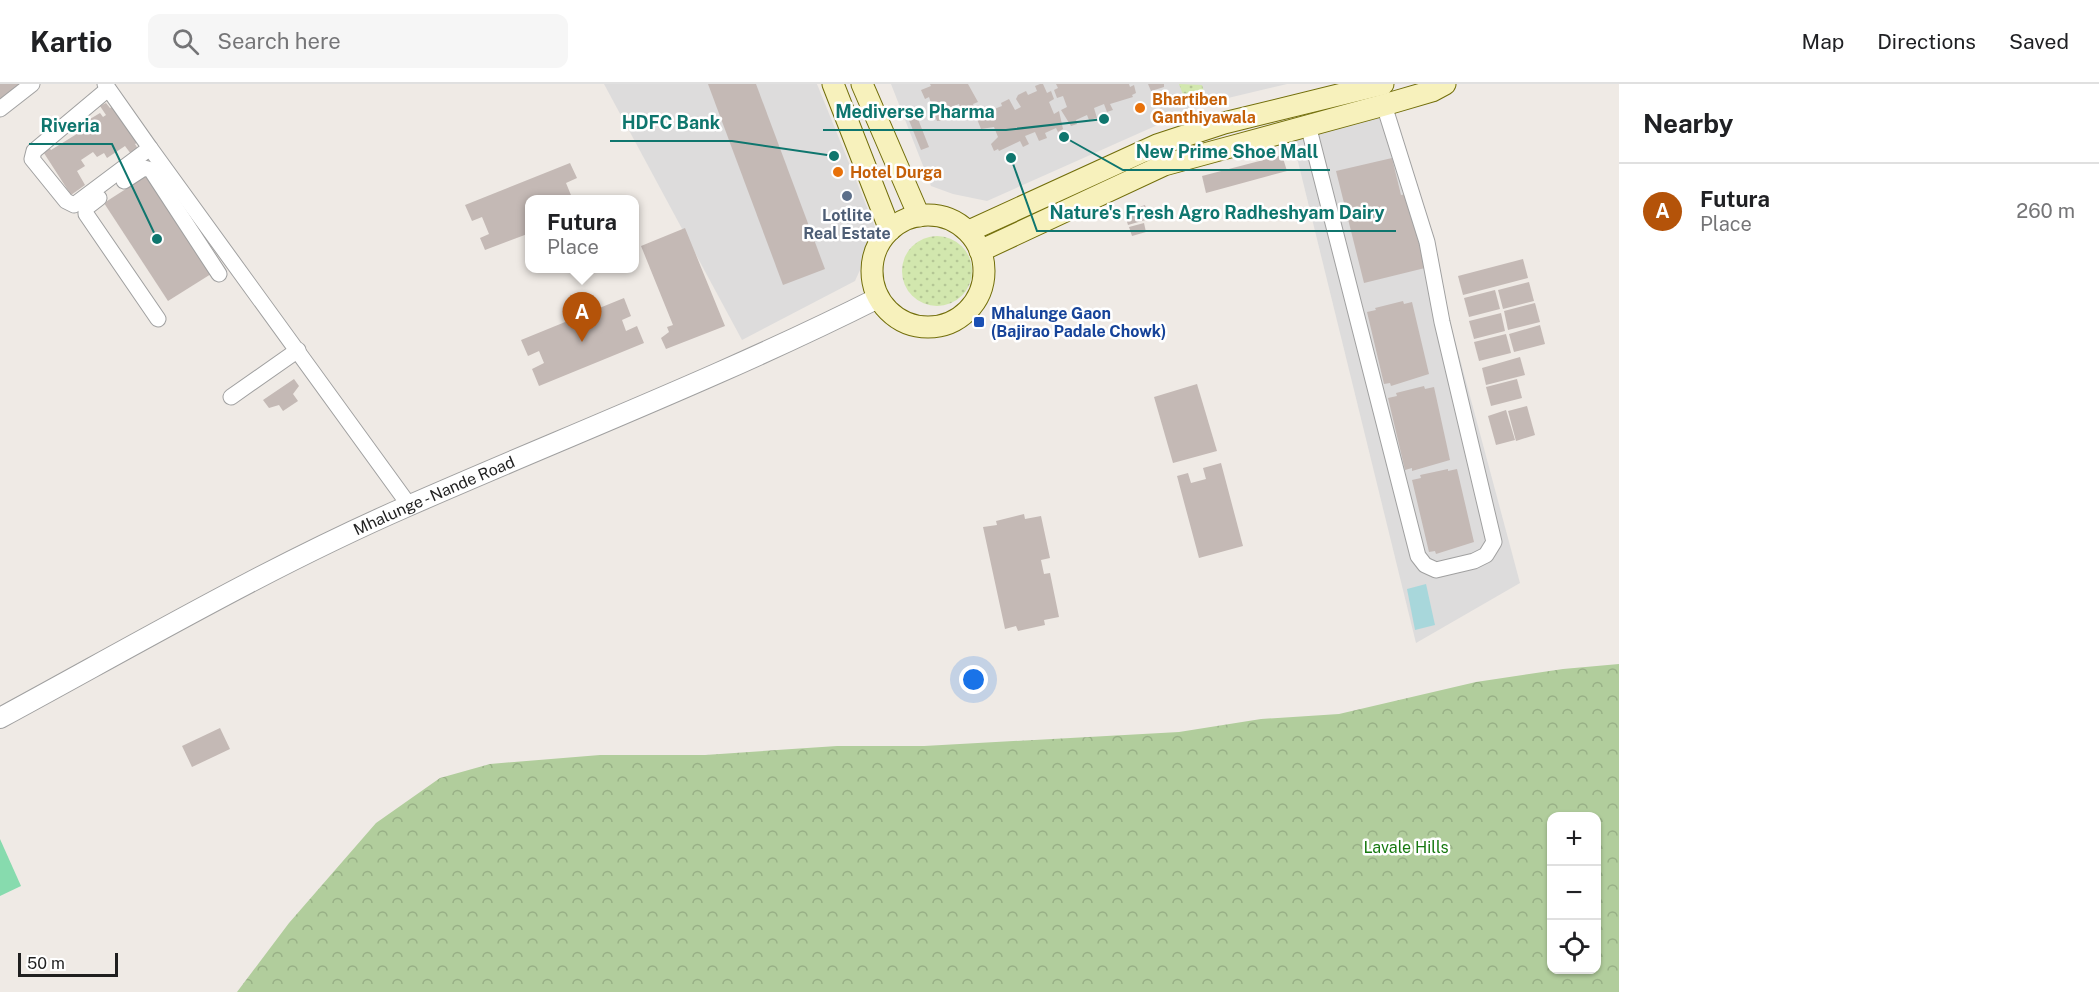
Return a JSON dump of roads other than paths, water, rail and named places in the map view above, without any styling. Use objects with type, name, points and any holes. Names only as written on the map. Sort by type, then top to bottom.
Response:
[{"type":"main road","points":[[833,84],[890,230]]},
{"type":"main road","points":[[862,84],[919,216]]},
{"type":"main road","points":[[969,231],[1157,145],[1224,123],[1383,84]]},
{"type":"main road","points":[[980,251],[1164,165],[1384,105],[1432,91],[1445,84]]},
{"type":"main road","points":[[919,216],[938,217],[969,231],[980,251],[984,269],[982,287],[973,304],[960,317],[943,325],[924,327],[906,323],[890,313],[878,298],[872,281],[872,262],[878,245],[890,230],[903,221],[919,216]]},
{"type":"street","points":[[0,109],[32,84]]},
{"type":"street","points":[[150,148],[74,205],[66,201],[32,159],[32,153],[107,86],[410,505]]},
{"type":"street","points":[[1308,125],[1418,556],[1425,565],[1436,570],[1474,561],[1486,555],[1494,542],[1447,344],[1427,242],[1384,105]]},
{"type":"street","points":[[158,319],[86,214],[86,208],[146,167],[151,170],[219,274]]},
{"type":"street","points":[[188,228],[203,219]]},
{"type":"street","name":"Mhalunge - Nande Road","points":[[0,718],[266,574],[410,505],[786,344],[878,298]]},
{"type":"street","points":[[231,396],[298,350]]},
{"type":"water","points":[[1426,584],[1435,625],[1415,630],[1407,589]]},
{"type":"place","name":"Bhartiben Ganthiyawala","points":[[1140,108]]},
{"type":"place","name":"Mediverse Pharma","points":[[1104,119]]},
{"type":"place","name":"New Prime Shoe Mall","points":[[1064,137]]},
{"type":"place","name":"HDFC Bank","points":[[834,156]]},
{"type":"place","name":"Nature's Fresh Agro Radheshyam Dairy","points":[[1011,158]]},
{"type":"place","name":"Hotel Durga","points":[[838,172]]},
{"type":"place","name":"Lotlite Real Estate","points":[[847,196]]},
{"type":"place","name":"Riveria","points":[[157,239]]},
{"type":"place","name":"Mhalunge Gaon (Bajirao Padale Chowk)","points":[[979,322]]},
{"type":"place","name":"Futura","points":[[582,342]]},
{"type":"park label","name":"Lavale Hills","points":[[1406,847]]}]
